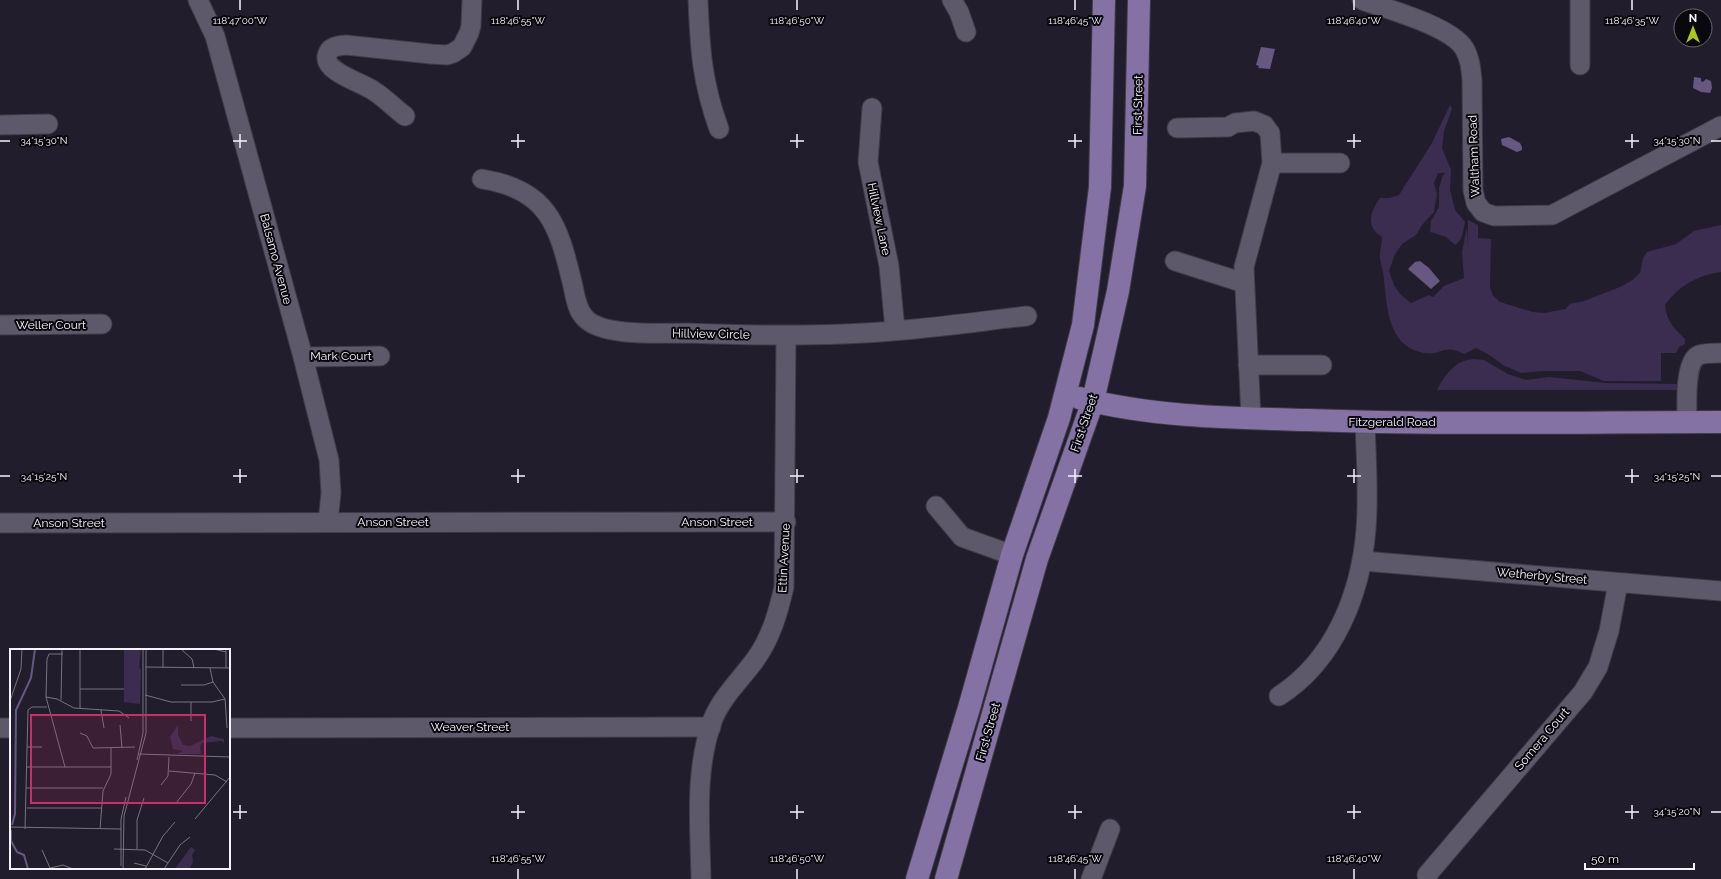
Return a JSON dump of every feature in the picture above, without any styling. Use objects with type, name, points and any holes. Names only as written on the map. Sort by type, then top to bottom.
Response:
[{"type":"main road","name":"First Street","points":[[917,879],[969,708],[1012,555],[1059,418],[1083,325],[1100,187],[1104,0]]},
{"type":"main road","name":"First Street","points":[[946,879],[1037,559],[1093,402],[1118,291],[1135,186],[1139,0]]},
{"type":"main road","name":"Fitzgerald Road","points":[[1064,394],[1093,402],[1186,414],[1251,418],[1365,422],[1721,422]]},
{"type":"street","name":"Balsamo Avenue","points":[[198,0],[215,36],[303,357],[329,460],[331,494],[328,522]]},
{"type":"street","points":[[405,116],[374,90],[339,73],[329,65],[326,60],[328,52],[335,46],[346,45],[447,55],[462,47],[471,26],[472,0]]},
{"type":"street","points":[[698,0],[703,74],[709,100],[719,129]]},
{"type":"street","points":[[952,0],[959,12],[966,32]]},
{"type":"street","name":"Waltham Road","points":[[1362,0],[1436,27],[1451,35],[1464,47],[1471,63],[1473,190],[1476,203],[1483,212],[1494,216],[1552,215],[1721,126]]},
{"type":"street","points":[[1580,0],[1580,65]]},
{"type":"street","name":"Hillview Lane","points":[[872,108],[868,162],[889,266],[895,330]]},
{"type":"street","points":[[1176,128],[1228,127],[1236,123],[1254,121],[1264,125],[1270,133],[1272,163],[1244,267],[1251,418]]},
{"type":"street","points":[[0,125],[48,124]]},
{"type":"street","points":[[1272,163],[1340,163]]},
{"type":"street","name":"Hillview Circle","points":[[482,179],[501,182],[520,190],[535,201],[548,214],[556,226],[563,242],[578,308],[585,318],[594,325],[606,329],[639,332],[786,336],[895,330],[1027,316]]},
{"type":"street","points":[[1175,261],[1244,283]]},
{"type":"street","name":"Weller Court","points":[[0,325],[102,324]]},
{"type":"street","name":"Ettin Avenue","points":[[701,879],[700,779],[703,752],[713,718],[770,635],[779,612],[784,587],[786,522],[786,336]]},
{"type":"street","points":[[1687,422],[1688,380],[1692,361],[1698,355],[1721,353]]},
{"type":"street","name":"Mark Court","points":[[303,357],[380,356]]},
{"type":"street","points":[[1248,365],[1322,366]]},
{"type":"street","points":[[1279,696],[1293,687],[1316,662],[1334,639],[1351,603],[1363,561],[1366,528],[1365,422]]},
{"type":"street","points":[[936,506],[962,537],[1012,555]]},
{"type":"street","name":"Anson Street","points":[[0,523],[786,522]]},
{"type":"street","name":"Wetherby Street","points":[[1363,561],[1721,591]]},
{"type":"street","name":"Somera Court","points":[[1427,875],[1582,692],[1598,667],[1609,631],[1618,583]]},
{"type":"street","name":"Weaver Street","points":[[230,728],[711,727]]},
{"type":"street","points":[[1091,879],[1110,829]]},
{"type":"shaded area","points":[[1261,47],[1275,49],[1270,69],[1258,68],[1259,66],[1256,65]]},
{"type":"shaded area","points":[[1694,77],[1701,78],[1701,81],[1703,82],[1706,79],[1711,81],[1712,88],[1710,93],[1701,92],[1693,88]]},
{"type":"shaded area","points":[[1450,105],[1452,109],[1444,131],[1442,148],[1451,170],[1450,190],[1455,210],[1465,222],[1463,232],[1460,241],[1455,245],[1446,237],[1430,232],[1431,221],[1439,207],[1439,188],[1443,175],[1446,173],[1438,173],[1434,183],[1437,194],[1434,212],[1422,225],[1416,235],[1402,244],[1395,254],[1389,271],[1394,285],[1400,294],[1411,303],[1429,295],[1433,297],[1444,286],[1464,278],[1462,252],[1467,227],[1468,248],[1468,220],[1478,225],[1478,238],[1491,239],[1490,287],[1493,296],[1500,302],[1533,312],[1544,313],[1565,309],[1570,304],[1584,301],[1620,287],[1631,281],[1640,273],[1643,258],[1647,252],[1676,244],[1694,231],[1721,225],[1721,272],[1704,276],[1689,282],[1676,292],[1665,305],[1669,320],[1685,339],[1685,344],[1679,347],[1676,353],[1661,353],[1661,381],[1604,381],[1580,371],[1543,371],[1521,373],[1503,365],[1491,356],[1476,348],[1464,354],[1451,349],[1427,353],[1409,348],[1401,341],[1395,333],[1388,313],[1384,275],[1380,259],[1382,237],[1377,233],[1371,224],[1372,214],[1380,198],[1389,198],[1399,195],[1432,143]]},
{"type":"shaded area","points":[[1509,137],[1520,143],[1522,150],[1517,152],[1502,145],[1501,139]]},
{"type":"shaded area","points":[[1420,261],[1429,268],[1440,281],[1431,289],[1408,269],[1415,262]]},
{"type":"shaded area","points":[[1473,359],[1484,360],[1508,374],[1526,380],[1549,377],[1606,383],[1678,384],[1678,390],[1437,390],[1451,369],[1461,362]]}]
